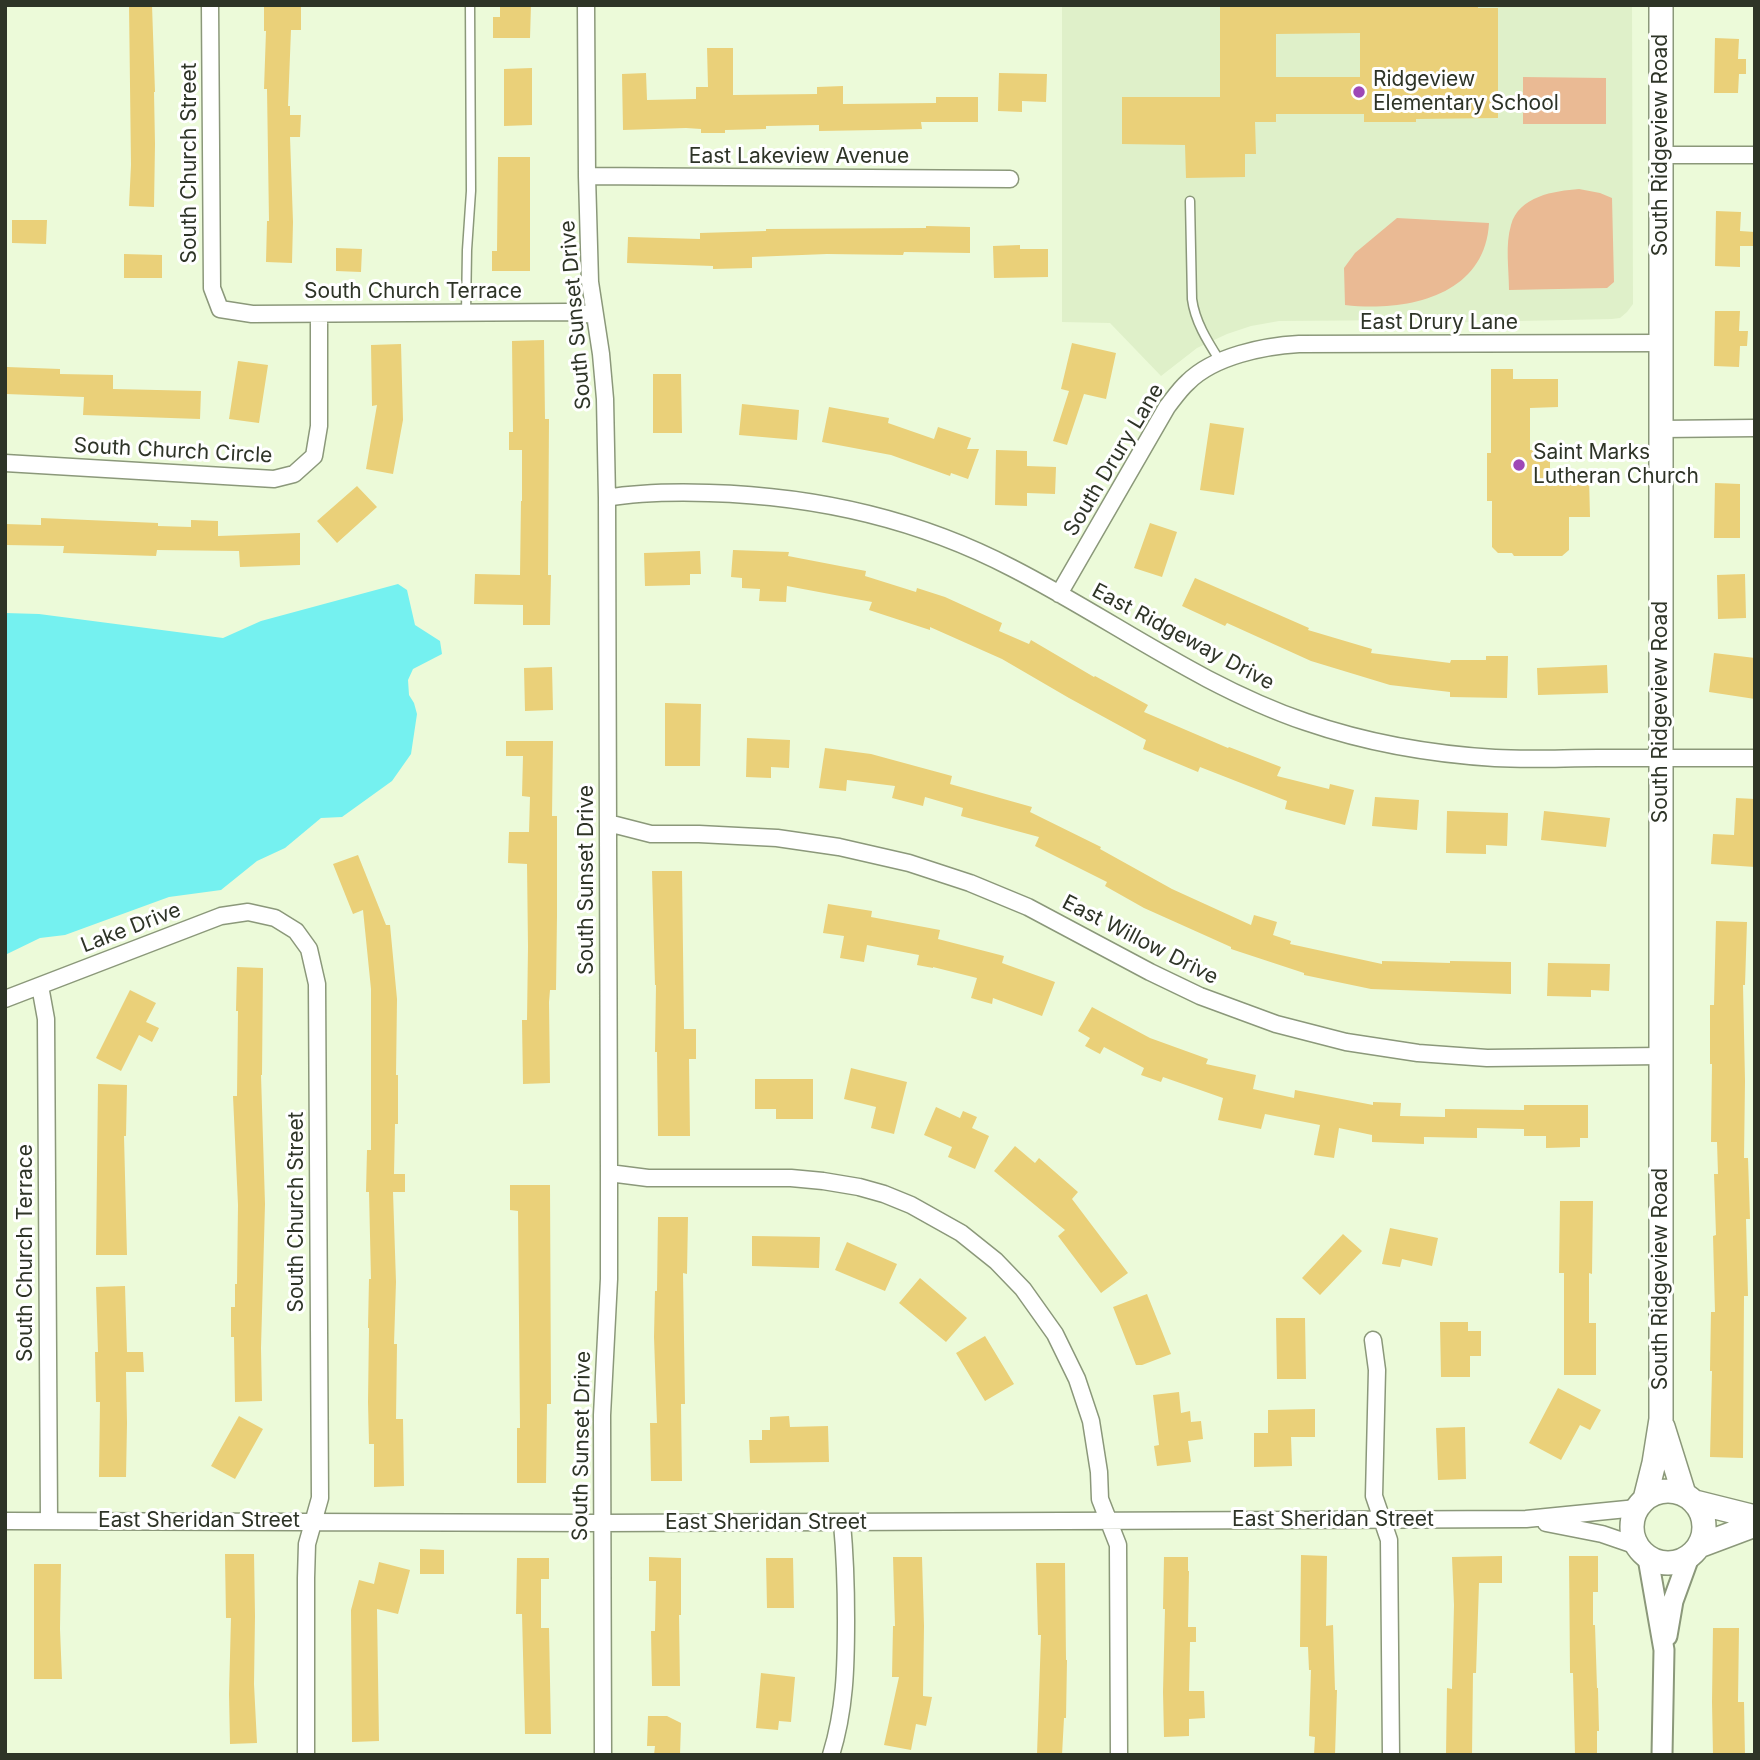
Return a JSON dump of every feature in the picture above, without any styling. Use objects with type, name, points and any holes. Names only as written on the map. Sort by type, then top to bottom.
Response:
[{"type":"main road","name":"South Ridgeview Road","points":[[1641,1504],[1654,1463],[1661,1419],[1661,5]]},
{"type":"main road","name":"South Ridgeview Road","points":[[1661,1419],[1689,1498]]},
{"type":"main road","points":[[1755,1517],[1674,1491],[1664,1491],[1654,1494],[1641,1504],[1633,1517],[1632,1527],[1633,1537],[1643,1552],[1658,1562],[1669,1564],[1680,1562],[1694,1551],[1755,1525]]},
{"type":"main road","points":[[1689,1498],[1702,1512],[1705,1523],[1704,1535],[1694,1551]]},
{"type":"street","name":"South Church Street","points":[[210,5],[212,288],[220,309],[231,310]]},
{"type":"street","name":"South Sunset Drive","points":[[586,5],[590,282],[605,399],[607,498],[609,1173],[602,1415],[603,1755]]},
{"type":"street","points":[[1660,155],[1755,155]]},
{"type":"street","name":"East Lakeview Avenue","points":[[587,176],[1010,179]]},
{"type":"street","name":"South Church Terrace","points":[[231,310],[252,314],[568,312],[595,315]]},
{"type":"street","name":"South Church Circle","points":[[5,463],[274,479],[295,474],[314,456],[319,426],[319,314]]},
{"type":"street","name":"East Drury Lane","points":[[1220,361],[1269,346],[1299,344],[1661,344]]},
{"type":"street","name":"South Drury Lane","points":[[1059,594],[1167,407],[1189,380],[1220,361]]},
{"type":"street","points":[[1661,429],[1755,428]]},
{"type":"street","name":"East Ridgeway Drive","points":[[607,498],[632,493],[744,494],[789,499],[877,516],[942,536],[1010,567],[1183,666],[1238,694],[1304,721],[1360,739],[1425,752],[1497,758],[1755,758]]},
{"type":"street","name":"East Willow Drive","points":[[608,822],[651,834],[777,838],[839,847],[909,863],[970,883],[1028,907],[1200,996],[1276,1024],[1346,1042],[1419,1053],[1488,1058],[1661,1056]]},
{"type":"street","name":"Lake Drive","points":[[5,999],[221,916],[248,912],[275,918]]},
{"type":"street","name":"South Church Street","points":[[275,918],[296,931],[309,949],[317,984],[320,1498],[307,1544],[306,1755]]},
{"type":"street","name":"South Church Terrace","points":[[40,986],[46,1019],[49,1520]]},
{"type":"street","points":[[609,1173],[648,1178],[791,1178],[859,1187],[884,1194],[911,1205],[961,1233],[996,1261],[1023,1289],[1055,1334],[1077,1379],[1091,1420],[1100,1499],[1118,1545],[1119,1755]]},
{"type":"street","points":[[1373,1340],[1377,1370],[1374,1496],[1389,1541],[1391,1755]]},
{"type":"street","name":"East Sheridan Street","points":[[5,1521],[842,1523],[1526,1519],[1641,1504]]},
{"type":"street","name":"East Sheridan Street","points":[[1526,1519],[1602,1534],[1643,1552]]},
{"type":"street","points":[[831,1755],[845,1691],[846,1559],[842,1523]]},
{"type":"street","points":[[1662,1755],[1664,1650],[1673,1601],[1694,1551]]},
{"type":"street","points":[[1643,1552],[1664,1650]]},
{"type":"lane","points":[[466,313],[471,191],[470,5]]},
{"type":"lane","points":[[1190,201],[1193,310],[1220,361]]},
{"type":"shaded area","points":[[1062,5],[1632,5],[1633,304],[1620,318],[1612,319],[1428,323],[1411,320],[1279,321],[1227,334],[1197,348],[1161,376],[1110,323],[1062,322]]},
{"type":"shaded area","points":[[1523,77],[1606,78],[1606,124],[1523,124]]},
{"type":"shaded area","points":[[1579,189],[1612,198],[1614,282],[1607,288],[1509,290],[1508,241],[1515,215],[1529,201],[1559,191]]},
{"type":"shaded area","points":[[1397,218],[1489,223],[1484,248],[1473,268],[1457,283],[1438,294],[1416,302],[1392,306],[1345,305],[1344,268],[1355,253]]},
{"type":"water","points":[[398,584],[407,590],[415,625],[440,641],[442,654],[413,669],[408,680],[409,695],[417,714],[411,754],[392,781],[342,817],[321,818],[285,848],[257,861],[221,890],[169,897],[65,935],[40,938],[5,955],[5,613],[39,614],[223,638],[261,621]]},
{"type":"building","points":[[129,5],[152,5],[155,92],[154,207],[129,206]]},
{"type":"building","points":[[264,5],[301,5],[301,30],[291,30],[288,106],[290,115],[301,115],[300,137],[290,137],[292,263],[266,262],[269,221]]},
{"type":"building","points":[[500,5],[531,5],[530,38],[493,38],[493,17],[500,17]]},
{"type":"building","name":"Ridgeview Elementary School","points":[[1220,5],[1478,5],[1478,8],[1498,8],[1498,118],[1364,122],[1364,114],[1276,114],[1276,122],[1255,122],[1256,154],[1245,154],[1245,177],[1186,178],[1185,145],[1122,144],[1122,97],[1220,97]],"holes":[[[1360,33],[1360,77],[1276,77],[1276,34]]]},
{"type":"building","points":[[1715,38],[1739,39],[1738,59],[1746,59],[1746,74],[1739,74],[1738,93],[1714,93]]},
{"type":"building","points":[[707,48],[733,48],[733,95],[817,94],[817,87],[843,86],[843,104],[936,103],[936,97],[978,97],[978,122],[921,122],[922,129],[878,130],[819,131],[819,125],[766,126],[766,129],[725,130],[725,133],[701,133],[701,129],[686,128],[623,130],[622,74],[646,73],[647,100],[696,99],[696,87],[708,87]]},
{"type":"building","points":[[532,68],[532,125],[504,126],[504,69]]},
{"type":"building","points":[[999,73],[1047,74],[1046,102],[1022,101],[1022,112],[998,111]]},
{"type":"building","points":[[498,157],[530,157],[530,271],[492,271],[492,251],[497,251]]},
{"type":"building","points":[[1716,211],[1741,212],[1740,231],[1755,232],[1755,246],[1740,246],[1740,267],[1715,266]]},
{"type":"building","points":[[12,220],[47,220],[46,244],[12,243]]},
{"type":"building","points":[[970,227],[970,253],[904,252],[903,255],[752,257],[752,268],[713,269],[713,266],[627,263],[628,237],[700,239],[700,233],[766,229]]},
{"type":"building","points":[[1020,245],[1020,249],[1048,249],[1048,277],[994,278],[993,246]]},
{"type":"building","points":[[336,248],[362,249],[361,272],[336,271]]},
{"type":"building","points":[[124,254],[162,255],[162,278],[124,278]]},
{"type":"building","points":[[1715,311],[1740,311],[1739,331],[1748,331],[1747,346],[1740,346],[1739,367],[1714,366]]},
{"type":"building","points":[[544,340],[545,419],[549,419],[550,625],[523,625],[523,605],[474,604],[475,574],[520,575],[522,450],[509,450],[509,432],[513,432],[512,341]]},
{"type":"building","points":[[1072,343],[1116,353],[1106,399],[1084,394],[1067,445],[1053,441],[1069,391],[1061,389]]},
{"type":"building","points":[[401,344],[403,420],[393,474],[366,469],[377,405],[372,406],[371,345]]},
{"type":"building","points":[[238,361],[268,365],[259,423],[229,419]]},
{"type":"building","points":[[7,367],[60,369],[60,374],[113,375],[113,389],[201,391],[200,419],[83,415],[84,397],[6,394]]},
{"type":"building","name":"Saint Marks Lutheran Church","points":[[1491,369],[1513,369],[1513,379],[1558,379],[1558,407],[1530,408],[1530,450],[1550,450],[1550,477],[1589,476],[1590,517],[1569,517],[1569,550],[1562,556],[1514,556],[1512,553],[1498,553],[1492,547],[1492,501],[1487,501],[1487,453],[1491,453]]},
{"type":"building","points":[[653,374],[681,374],[682,433],[653,433]]},
{"type":"building","points":[[742,404],[799,410],[797,440],[739,435]]},
{"type":"building","points":[[829,407],[889,418],[888,423],[934,439],[938,427],[971,438],[967,449],[979,449],[968,479],[951,473],[950,476],[891,455],[822,442]]},
{"type":"building","points":[[1210,423],[1244,428],[1234,495],[1200,490]]},
{"type":"building","points":[[996,450],[1027,451],[1027,466],[1056,467],[1055,494],[1027,493],[1027,506],[995,505]]},
{"type":"building","points":[[1715,483],[1740,484],[1740,538],[1714,538]]},
{"type":"building","points":[[357,486],[377,507],[337,543],[317,521]]},
{"type":"building","points":[[41,518],[191,527],[191,520],[218,521],[218,536],[300,533],[300,565],[240,567],[239,551],[157,550],[156,556],[63,553],[64,546],[5,545],[5,524],[41,525]]},
{"type":"building","points":[[1150,523],[1177,532],[1162,577],[1134,568]]},
{"type":"building","points":[[733,550],[789,552],[788,556],[866,571],[865,576],[916,592],[917,588],[945,597],[1002,623],[999,631],[1029,644],[1031,640],[1148,705],[1144,712],[1228,748],[1281,767],[1277,776],[1329,789],[1330,784],[1354,790],[1345,825],[1285,809],[1287,801],[1200,767],[1198,772],[1143,749],[1146,740],[1002,659],[930,627],[930,630],[869,610],[872,602],[787,586],[786,602],[759,601],[760,589],[742,588],[742,578],[731,577]]},
{"type":"building","points":[[700,551],[701,574],[690,574],[690,585],[645,586],[644,553]]},
{"type":"building","points":[[1745,574],[1746,618],[1718,619],[1717,575]]},
{"type":"building","points":[[1195,578],[1309,628],[1308,630],[1372,649],[1371,653],[1450,663],[1451,660],[1486,660],[1486,656],[1508,656],[1507,698],[1450,697],[1450,692],[1390,685],[1311,661],[1182,606]]},
{"type":"building","points":[[1714,653],[1755,658],[1755,699],[1709,692]]},
{"type":"building","points":[[1607,665],[1608,693],[1538,695],[1537,668]]},
{"type":"building","points":[[552,667],[553,710],[525,711],[524,668]]},
{"type":"building","points":[[665,703],[701,704],[700,766],[665,766]]},
{"type":"building","points":[[747,738],[790,740],[789,768],[771,767],[771,778],[746,777]]},
{"type":"building","points":[[506,741],[553,741],[552,816],[557,816],[557,916],[556,990],[550,990],[549,1002],[550,1083],[523,1084],[522,1020],[527,1020],[527,864],[508,863],[509,832],[529,832],[530,797],[522,796],[523,756],[506,756]]},
{"type":"building","points":[[825,748],[871,754],[952,776],[950,784],[1032,807],[1030,812],[1101,847],[1100,849],[1172,889],[1251,925],[1254,915],[1277,922],[1273,935],[1291,941],[1290,944],[1382,964],[1382,961],[1511,962],[1511,994],[1371,989],[1304,975],[1231,949],[1144,908],[1105,886],[1107,882],[1035,846],[1039,837],[961,816],[963,808],[925,797],[923,806],[892,798],[895,786],[847,780],[846,791],[819,788]]},
{"type":"building","points":[[1375,797],[1419,800],[1417,830],[1372,826]]},
{"type":"building","points":[[1736,798],[1755,799],[1755,867],[1711,864],[1713,834],[1734,835]]},
{"type":"building","points":[[1447,811],[1508,813],[1507,846],[1486,845],[1486,854],[1446,853]]},
{"type":"building","points":[[1544,811],[1610,818],[1606,847],[1541,840]]},
{"type":"building","points":[[358,855],[386,925],[390,925],[397,999],[398,1124],[395,1124],[394,1174],[405,1174],[405,1192],[393,1192],[396,1282],[394,1344],[397,1344],[396,1419],[403,1419],[404,1486],[374,1487],[374,1444],[369,1444],[368,1328],[371,1279],[369,1192],[366,1192],[367,1150],[371,1150],[371,989],[363,910],[353,914],[333,864]]},
{"type":"building","points":[[652,871],[682,871],[684,1029],[696,1029],[696,1059],[689,1059],[690,1136],[658,1136]]},
{"type":"building","points":[[828,904],[872,911],[871,917],[940,930],[938,939],[1004,956],[1002,963],[1055,982],[1042,1016],[993,998],[992,1004],[971,998],[977,978],[917,965],[919,955],[867,945],[864,962],[840,958],[844,936],[823,933]]},
{"type":"building","points":[[1716,921],[1747,922],[1743,985],[1744,1158],[1748,1158],[1750,1219],[1746,1219],[1748,1296],[1744,1296],[1743,1458],[1710,1457],[1711,1312],[1715,1312],[1714,1174],[1718,1174],[1717,1142],[1711,1142],[1710,1005],[1714,1005]]},
{"type":"building","points":[[1548,963],[1610,964],[1609,991],[1591,990],[1591,997],[1547,996]]},
{"type":"building","points":[[237,967],[263,968],[261,1075],[265,1204],[262,1401],[235,1402],[231,1307],[235,1307],[237,1284],[238,1205],[233,1096],[237,1096]]},
{"type":"building","points":[[130,990],[156,1003],[146,1022],[159,1028],[152,1042],[139,1035],[121,1071],[96,1058]]},
{"type":"building","points":[[1092,1007],[1150,1038],[1208,1059],[1206,1064],[1256,1075],[1253,1089],[1294,1098],[1295,1090],[1373,1105],[1373,1102],[1401,1103],[1400,1116],[1445,1117],[1445,1109],[1524,1110],[1524,1105],[1588,1105],[1588,1138],[1580,1138],[1580,1147],[1546,1148],[1546,1136],[1524,1136],[1524,1129],[1477,1128],[1477,1138],[1424,1137],[1424,1144],[1372,1142],[1372,1135],[1339,1128],[1334,1158],[1314,1155],[1320,1125],[1265,1114],[1261,1129],[1218,1120],[1223,1098],[1163,1077],[1161,1082],[1141,1075],[1144,1068],[1104,1047],[1100,1054],[1085,1046],[1090,1038],[1078,1031]]},
{"type":"building","points":[[851,1068],[907,1082],[894,1134],[871,1128],[876,1107],[844,1099]]},
{"type":"building","points":[[755,1079],[813,1079],[813,1119],[776,1119],[776,1109],[755,1109]]},
{"type":"building","points":[[98,1084],[127,1085],[124,1136],[127,1255],[96,1255]]},
{"type":"building","points":[[936,1107],[960,1118],[963,1111],[977,1117],[972,1128],[989,1136],[975,1169],[948,1157],[952,1147],[924,1135]]},
{"type":"building","points":[[1015,1146],[1035,1163],[1039,1158],[1078,1192],[1072,1199],[1128,1273],[1101,1293],[1058,1236],[1065,1230],[994,1171]]},
{"type":"building","points":[[510,1185],[550,1185],[551,1404],[547,1404],[546,1483],[517,1483],[517,1428],[520,1428],[518,1211],[510,1210]]},
{"type":"building","points":[[1560,1201],[1593,1201],[1589,1323],[1596,1323],[1596,1375],[1564,1375],[1564,1273],[1559,1273]]},
{"type":"building","points":[[658,1217],[688,1217],[687,1274],[683,1273],[685,1404],[681,1404],[682,1481],[651,1481],[650,1423],[657,1423],[654,1337]]},
{"type":"building","points":[[1390,1228],[1438,1238],[1432,1266],[1402,1259],[1400,1267],[1382,1264]]},
{"type":"building","points":[[1343,1234],[1362,1251],[1320,1295],[1302,1278]]},
{"type":"building","points":[[752,1236],[820,1237],[819,1268],[752,1266]]},
{"type":"building","points":[[847,1242],[897,1264],[885,1291],[835,1270]]},
{"type":"building","points":[[920,1278],[967,1318],[946,1342],[899,1303]]},
{"type":"building","points":[[125,1286],[127,1352],[143,1352],[144,1372],[126,1372],[126,1477],[99,1477],[100,1402],[96,1402],[96,1287]]},
{"type":"building","points":[[1147,1294],[1171,1354],[1136,1365],[1113,1307]]},
{"type":"building","points":[[1276,1318],[1305,1318],[1306,1379],[1277,1379]]},
{"type":"building","points":[[1440,1322],[1468,1322],[1468,1331],[1481,1331],[1481,1356],[1470,1356],[1470,1377],[1441,1377]]},
{"type":"building","points":[[985,1336],[1014,1384],[985,1401],[956,1353]]},
{"type":"building","points":[[1558,1388],[1601,1410],[1590,1430],[1580,1425],[1561,1460],[1529,1443]]},
{"type":"building","points":[[1179,1392],[1181,1413],[1190,1411],[1191,1422],[1201,1421],[1203,1439],[1188,1441],[1191,1462],[1157,1466],[1154,1446],[1159,1445],[1153,1395]]},
{"type":"building","points":[[1315,1409],[1315,1437],[1291,1437],[1292,1466],[1254,1467],[1254,1433],[1268,1433],[1268,1410]]},
{"type":"building","points":[[239,1416],[263,1429],[235,1479],[211,1466]]},
{"type":"building","points":[[789,1416],[790,1427],[828,1426],[829,1462],[750,1463],[749,1440],[762,1440],[762,1430],[770,1430],[770,1417]]},
{"type":"building","points":[[1465,1427],[1466,1479],[1438,1480],[1436,1428]]},
{"type":"building","points":[[420,1549],[444,1550],[444,1574],[420,1574]]},
{"type":"building","points":[[225,1554],[254,1554],[257,1743],[230,1744],[231,1618],[226,1618]]},
{"type":"building","points":[[1301,1555],[1327,1556],[1326,1626],[1333,1625],[1337,1690],[1335,1755],[1314,1755],[1315,1737],[1309,1736],[1311,1670],[1308,1647],[1300,1647]]},
{"type":"building","points":[[1502,1556],[1502,1583],[1479,1583],[1476,1673],[1473,1673],[1472,1755],[1446,1755],[1447,1688],[1452,1689],[1452,1557]]},
{"type":"building","points":[[1569,1556],[1598,1556],[1598,1592],[1593,1592],[1598,1688],[1597,1755],[1575,1755],[1573,1673],[1570,1673]]},
{"type":"building","points":[[649,1557],[681,1558],[680,1686],[652,1686],[651,1631],[655,1631],[656,1581],[649,1581]]},
{"type":"building","points":[[893,1557],[922,1557],[923,1696],[932,1697],[926,1726],[916,1724],[911,1750],[884,1745],[899,1677],[892,1677],[895,1626]]},
{"type":"building","points":[[1164,1557],[1188,1557],[1188,1627],[1196,1627],[1196,1642],[1190,1642],[1189,1691],[1204,1691],[1205,1718],[1189,1719],[1189,1736],[1164,1737]]},
{"type":"building","points":[[517,1558],[549,1558],[549,1579],[541,1579],[541,1628],[549,1628],[551,1734],[525,1734],[522,1614],[516,1614]]},
{"type":"building","points":[[766,1558],[793,1558],[794,1608],[767,1608]]},
{"type":"building","points":[[379,1562],[410,1570],[398,1614],[377,1609],[379,1741],[352,1742],[351,1610],[359,1580],[374,1584]]},
{"type":"building","points":[[1036,1563],[1065,1563],[1067,1660],[1062,1755],[1037,1755],[1041,1635],[1038,1635]]},
{"type":"building","points":[[34,1564],[61,1564],[62,1679],[34,1679]]},
{"type":"building","points":[[1713,1628],[1739,1628],[1738,1702],[1744,1702],[1745,1755],[1713,1755]]},
{"type":"building","points":[[761,1673],[795,1677],[791,1722],[779,1721],[778,1730],[756,1728]]},
{"type":"building","points":[[648,1716],[667,1716],[681,1723],[680,1755],[654,1755],[655,1746],[647,1746]]},
{"type":"place","name":"Ridgeview Elementary School","points":[[1359,92]]},
{"type":"place","name":"Saint Marks Lutheran Church","points":[[1519,465]]}]
